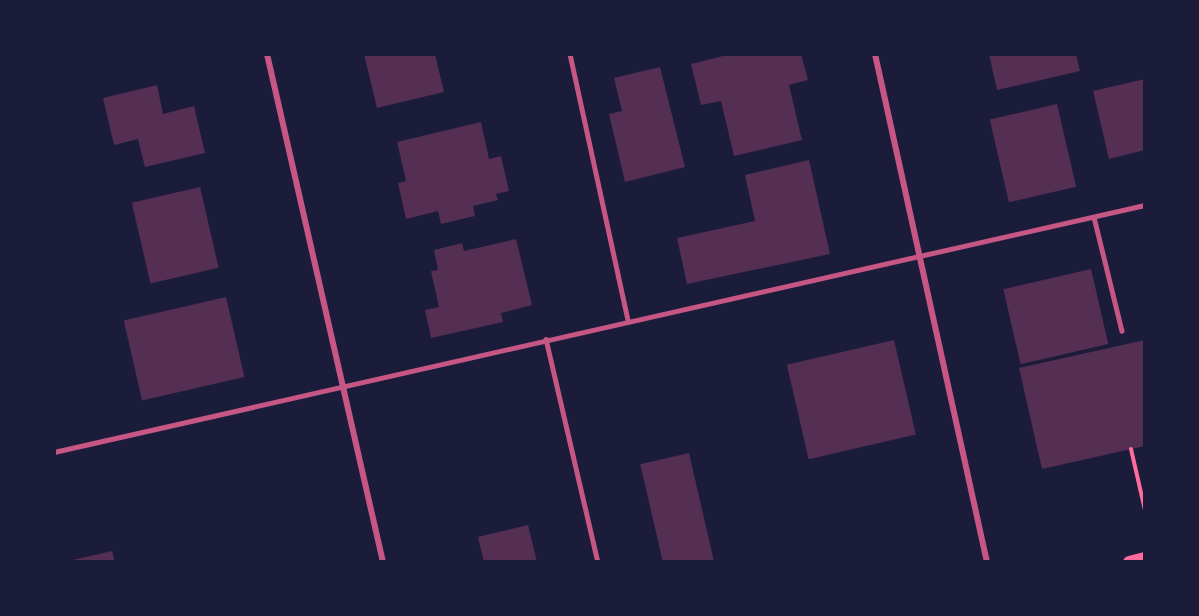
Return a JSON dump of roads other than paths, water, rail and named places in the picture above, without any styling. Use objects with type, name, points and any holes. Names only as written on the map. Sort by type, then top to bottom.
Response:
[{"type":"main road","points":[[1130,562],[1145,558]]},
{"type":"street","points":[[267,54],[340,384],[383,562]]},
{"type":"street","points":[[875,54],[987,562]]},
{"type":"lane","points":[[570,54],[628,321]]},
{"type":"lane","points":[[54,452],[340,384],[920,257],[1145,205]]},
{"type":"lane","points":[[1094,217],[1122,331]]},
{"type":"lane","points":[[546,339],[598,562]]}]
